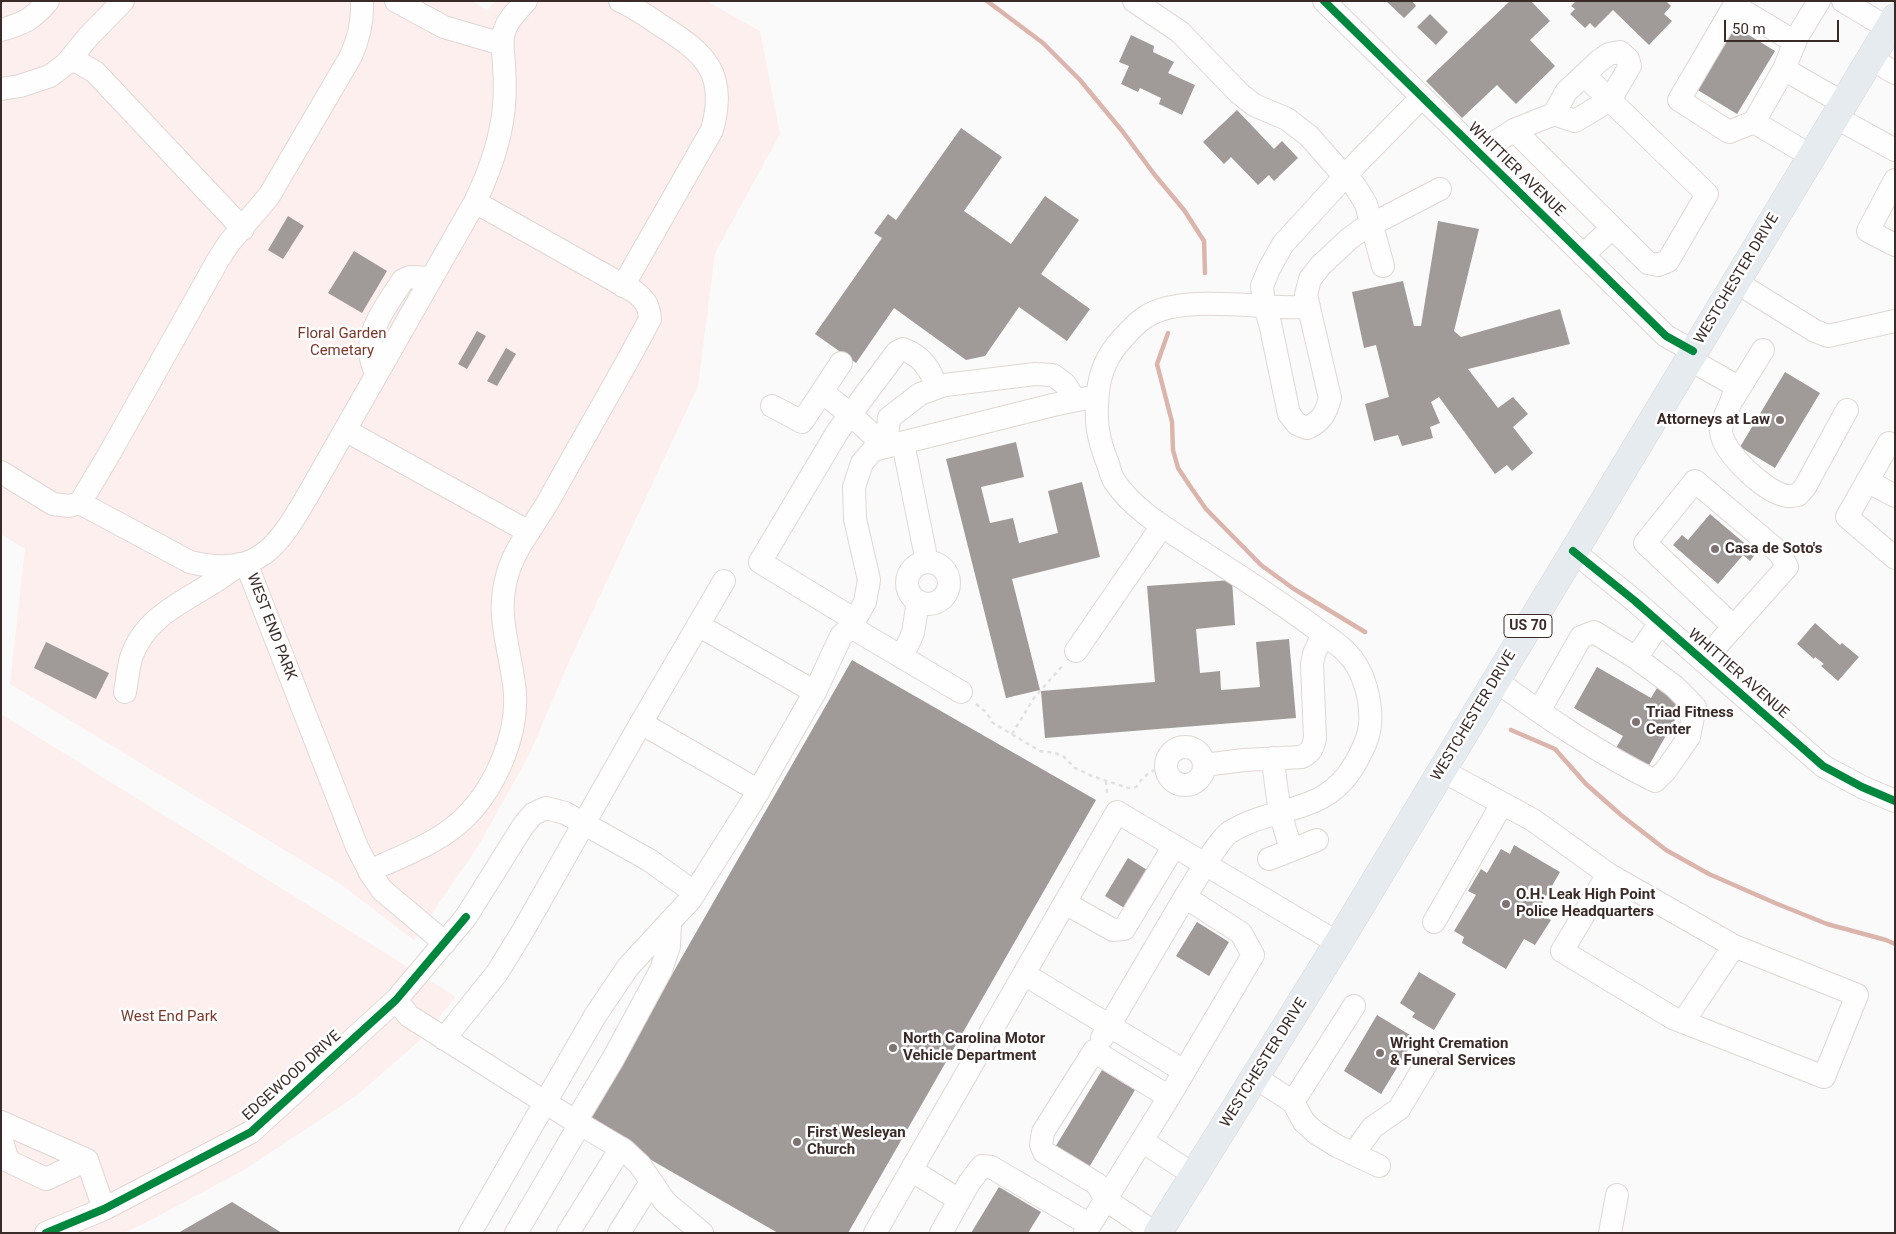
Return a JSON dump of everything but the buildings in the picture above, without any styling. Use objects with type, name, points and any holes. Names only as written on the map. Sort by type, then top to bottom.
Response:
[{"type":"main road","name":"WESTCHESTER DRIVE","points":[[1156,1233],[1338,943],[1892,23]]},
{"type":"street","points":[[1,30],[26,22],[37,15],[48,1]]},
{"type":"street","points":[[1,88],[20,86],[50,76],[66,64],[88,37],[124,1]]},
{"type":"street","points":[[80,503],[213,268],[229,243],[269,196],[351,56],[360,36],[363,16],[362,1]]},
{"type":"street","points":[[396,1],[444,27],[502,44]]},
{"type":"street","points":[[125,692],[131,657],[147,628],[171,608],[242,563],[263,554],[276,544],[288,530],[475,202],[488,174],[498,147],[504,106],[502,44],[504,30],[513,15],[526,1]]},
{"type":"street","points":[[620,1],[687,41],[708,64],[715,79],[718,93],[717,110],[712,130],[623,286]]},
{"type":"street","points":[[1134,1],[1180,32],[1239,93],[1254,105],[1287,119],[1309,136],[1345,177],[1356,186],[1366,204],[1383,266]]},
{"type":"street","name":"WHITTIER AVENUE","points":[[1324,1],[1666,336],[1731,383],[1735,388],[1734,397]]},
{"type":"street","points":[[1795,42],[1736,4],[1679,100],[1729,132],[1754,122],[1784,69],[1795,42],[1819,1]]},
{"type":"street","points":[[1842,1],[1892,23]]},
{"type":"street","points":[[1479,153],[1514,130],[1554,114],[1566,92],[1609,54],[1620,52],[1628,59],[1630,66],[1610,100],[1575,121],[1554,114]]},
{"type":"street","points":[[71,58],[95,72],[242,229]]},
{"type":"street","points":[[1870,58],[1895,73]]},
{"type":"street","points":[[1784,69],[1895,150]]},
{"type":"street","points":[[1514,130],[1648,263],[1658,265],[1668,261],[1707,194],[1584,75]]},
{"type":"street","points":[[1422,97],[1283,244],[1262,286],[1264,305],[1270,322],[1289,414],[1297,424],[1307,428],[1316,423],[1326,413],[1330,398],[1306,294],[1310,279],[1321,265],[1348,239],[1372,223],[1440,189]]},
{"type":"street","points":[[1754,122],[1812,156]]},
{"type":"street","points":[[1895,180],[1868,231],[1895,246]]},
{"type":"street","points":[[369,871],[441,836],[459,823],[479,800],[500,767],[511,736],[514,714],[515,686],[502,622],[502,598],[507,575],[518,549],[547,502],[650,319],[645,300],[475,202]]},
{"type":"street","points":[[1583,255],[1612,228]]},
{"type":"street","points":[[1736,282],[1798,321],[1828,336],[1895,321]]},
{"type":"street","points":[[1156,1233],[1106,1200],[1097,1184],[1044,1152],[1041,1145],[1043,1132],[1094,1051],[1185,897],[1220,843],[1229,833],[1258,819],[1311,803],[1337,788],[1349,775],[1362,750],[1370,727],[1368,693],[1359,671],[1347,652],[1286,606],[1162,526],[1134,503],[1114,482],[1100,445],[1095,415],[1099,375],[1114,348],[1130,330],[1147,316],[1166,307],[1194,304],[1264,305],[1287,308],[1309,307]]},
{"type":"street","points":[[935,388],[934,380],[926,365],[911,352],[903,349],[897,352],[838,431],[760,562],[902,657],[961,692]]},
{"type":"street","points":[[1763,350],[1734,397],[1721,431],[1725,444],[1747,472],[1772,490],[1788,496],[1798,495],[1805,487],[1847,410]]},
{"type":"street","points":[[772,406],[802,422],[841,364]]},
{"type":"street","points":[[926,562],[894,445],[889,418],[920,394],[935,388],[945,385],[1035,374],[1053,375],[1065,384],[1075,400]]},
{"type":"street","points":[[822,392],[894,445]]},
{"type":"street","points":[[470,1233],[595,1016],[628,967],[695,892],[759,791],[815,692],[841,636],[853,623],[865,602],[869,580],[855,519],[854,487],[862,463],[873,450],[1097,396]]},
{"type":"street","points":[[345,430],[529,532]]},
{"type":"street","points":[[1893,441],[1867,481],[1847,517],[1895,558]]},
{"type":"street","points":[[1,472],[53,504],[69,506],[80,503],[190,562],[208,566],[226,566],[242,563]]},
{"type":"street","points":[[1703,661],[1787,567],[1780,553],[1695,481],[1645,542],[1734,626]]},
{"type":"street","points":[[1867,481],[1895,496]]},
{"type":"street","points":[[1076,651],[1162,526]]},
{"type":"street","name":"WHITTIER AVENUE","points":[[1573,551],[1660,623],[1823,766],[1862,787],[1895,801]]},
{"type":"street","points":[[926,562],[940,565],[945,570],[949,584],[948,590],[939,601],[932,603],[918,601],[909,592],[908,578],[914,567],[926,562]]},
{"type":"street","name":"WEST END PARK","points":[[242,563],[357,847],[369,871],[382,890],[446,943]]},
{"type":"street","points":[[444,1039],[497,973],[724,581]]},
{"type":"street","points":[[902,657],[913,633],[918,601]]},
{"type":"street","points":[[1636,658],[1660,623]]},
{"type":"street","points":[[698,625],[815,692]]},
{"type":"street","points":[[1495,680],[1539,711],[1620,764],[1655,781],[1666,770],[1689,737],[1695,707],[1674,686],[1636,658],[1594,632],[1581,637],[1539,711]]},
{"type":"street","points":[[1166,767],[1167,773],[1174,782],[1186,786],[1198,781],[1204,771],[1204,765],[1244,760],[1302,757],[1310,752],[1314,747],[1315,738],[1312,664],[1314,654],[1324,634]]},
{"type":"street","points":[[641,723],[759,791]]},
{"type":"street","points":[[1273,758],[1276,790],[1292,850]]},
{"type":"street","points":[[1441,770],[1534,820],[1608,874],[1734,946],[1857,995],[1824,1077],[1673,1018],[1562,951],[1608,874]]},
{"type":"street","points":[[1434,922],[1502,804]]},
{"type":"street","name":"EDGEWOOD DRIVE","points":[[46,1233],[104,1209],[250,1132],[396,1000],[466,917],[523,826],[534,814],[546,808],[565,813],[649,860],[695,892]]},
{"type":"street","points":[[875,1233],[1118,812],[1338,943]]},
{"type":"street","points":[[1269,859],[1317,840]]},
{"type":"street","points":[[1065,903],[1113,930],[1124,929],[1174,846]]},
{"type":"street","points":[[941,1233],[969,1183],[982,1166],[991,1168],[1087,1229],[1169,1097],[1253,955],[1241,933],[1185,897]]},
{"type":"street","points":[[516,1233],[661,970],[669,946],[670,922]]},
{"type":"street","points":[[1683,1022],[1734,946]]},
{"type":"street","points":[[1024,974],[1184,1071]]},
{"type":"street","points":[[396,1000],[410,1016],[444,1039],[621,1148],[640,1165],[665,1202],[677,1225],[702,1233]]},
{"type":"street","points":[[1293,1102],[1354,1006]]},
{"type":"street","points":[[1094,1051],[1169,1097]]},
{"type":"street","points":[[1353,1154],[1372,1127],[1399,1109],[1429,1059]]},
{"type":"street","points":[[1255,1077],[1293,1102],[1304,1122],[1316,1132],[1353,1154],[1379,1166]]},
{"type":"street","points":[[1,1122],[86,1160],[104,1209]]},
{"type":"street","points":[[1,1138],[8,1161],[46,1179],[86,1160]]},
{"type":"street","points":[[1142,1141],[1194,1175]]},
{"type":"street","points":[[568,1233],[621,1148]]},
{"type":"street","points":[[910,1170],[959,1200]]},
{"type":"street","points":[[619,1233],[651,1182]]},
{"type":"street","points":[[1610,1233],[1617,1195]]},
{"type":"path","points":[[1012,734],[1034,698],[1076,651]]},
{"type":"path","points":[[961,692],[986,712],[993,723],[1040,751],[1055,753],[1064,757],[1075,768],[1092,776],[1128,788],[1136,787],[1144,776],[1154,769],[1166,767]]},
{"type":"green space","name":"Floral Garden Cemetary","points":[[1,1],[473,1],[487,11],[495,1],[706,1],[760,31],[780,134],[715,253],[698,386],[568,664],[530,753],[480,843],[414,940],[339,883],[10,684],[25,549],[1,534]]},
{"type":"green space","name":"West End Park","points":[[1,714],[456,997],[418,1042],[356,1096],[242,1171],[145,1223],[123,1233],[1,1233]]},
{"type":"waterway","points":[[987,1],[1043,43],[1080,80],[1123,132],[1184,210],[1204,241],[1205,273]]},
{"type":"waterway","points":[[1168,333],[1157,364],[1172,422],[1173,450],[1178,468],[1206,509],[1261,565],[1294,589],[1365,632]]},
{"type":"waterway","points":[[1511,730],[1555,749],[1586,784],[1621,815],[1666,850],[1709,874],[1827,924],[1895,944]]},
{"type":"cycle path","points":[[1324,1],[1666,336],[1693,351]]},
{"type":"cycle path","points":[[1573,551],[1635,601],[1823,766],[1862,787],[1895,801]]},
{"type":"cycle path","points":[[46,1233],[104,1209],[251,1132],[396,1000],[466,917]]},
{"type":"place","name":"Attorneys at Law","points":[[1780,420]]},
{"type":"place","name":"Casa de Soto's","points":[[1715,549]]},
{"type":"place","name":"Triad Fitness Center","points":[[1636,722]]},
{"type":"place","name":"O.H. Leak High Point Police Headquarters","points":[[1506,904]]},
{"type":"place","name":"North Carolina Motor Vehicle Department","points":[[893,1048]]},
{"type":"place","name":"Wright Cremation & Funeral Services","points":[[1380,1053]]},
{"type":"place","name":"First Wesleyan Church","points":[[797,1142]]}]
